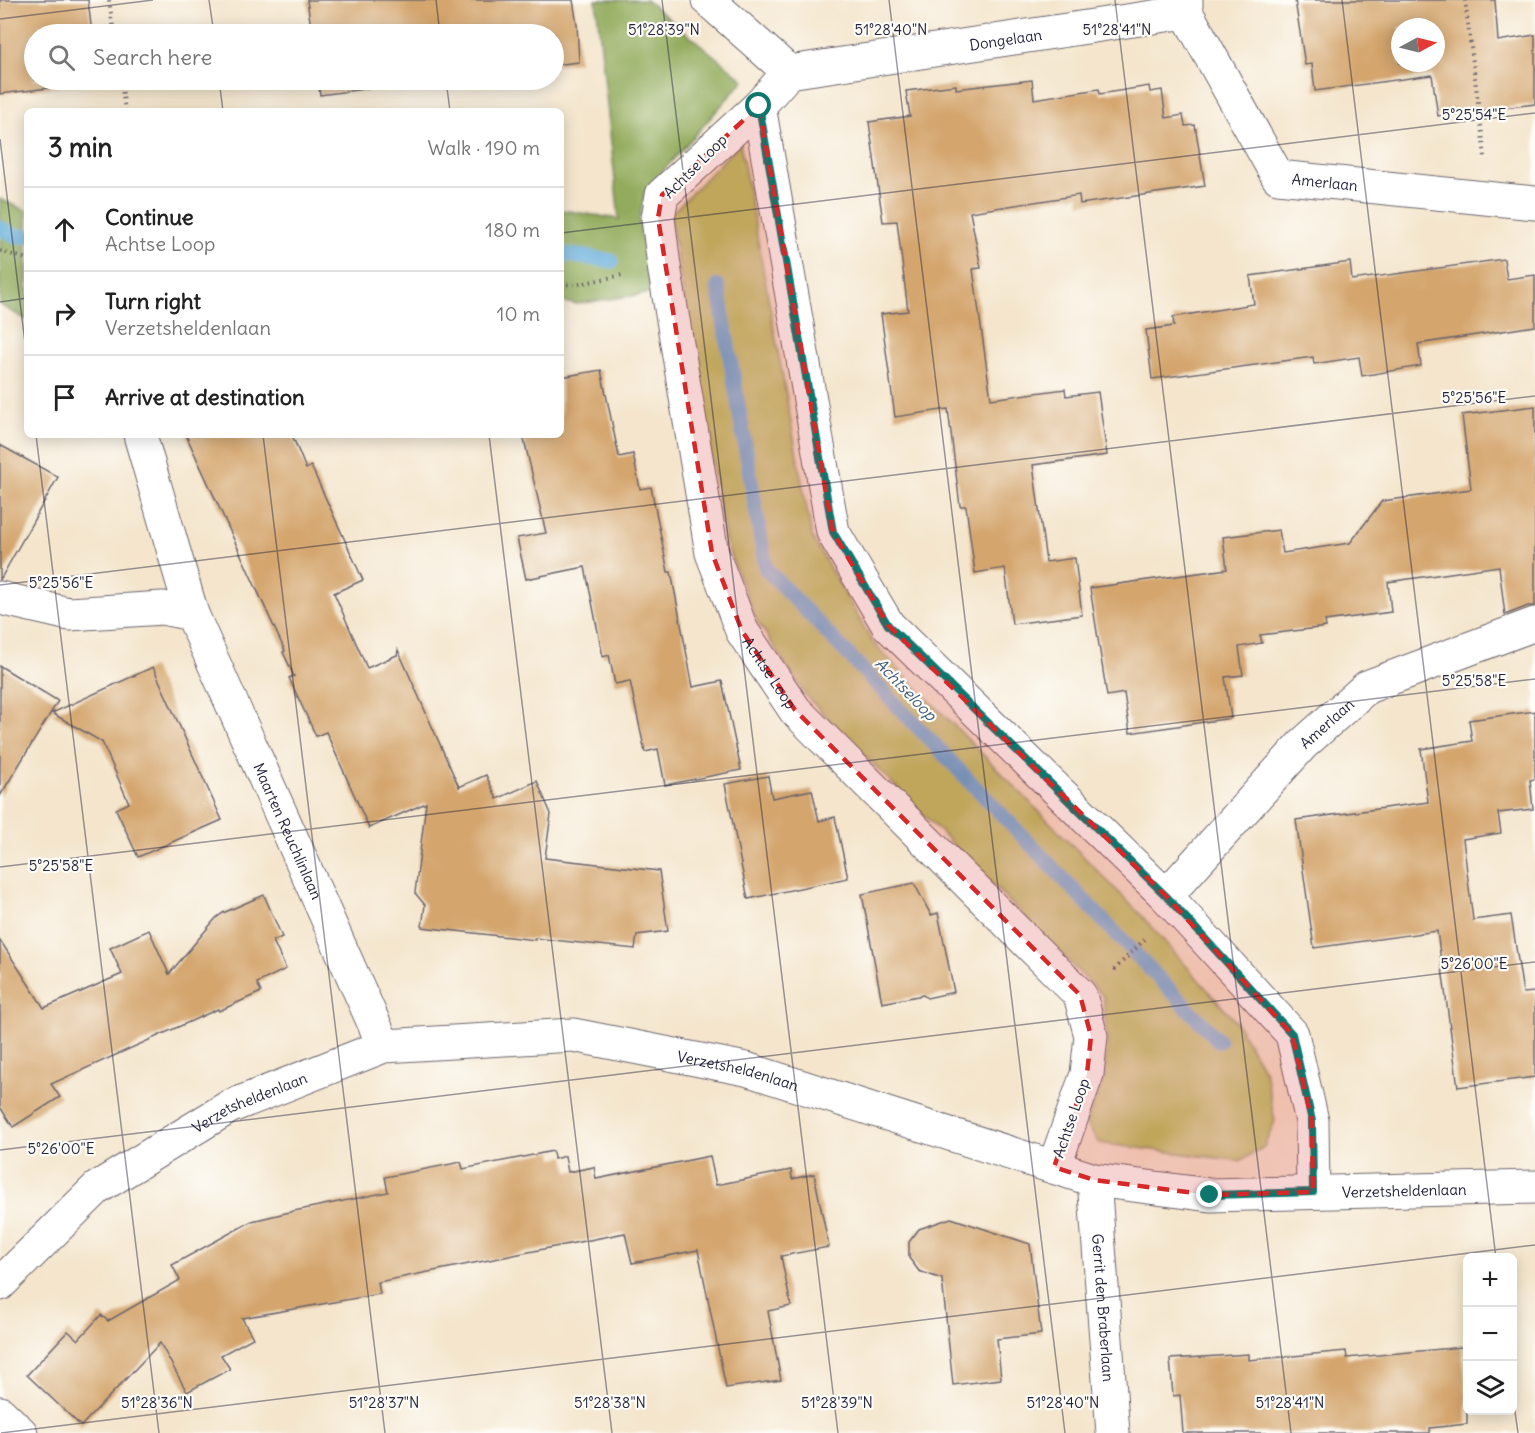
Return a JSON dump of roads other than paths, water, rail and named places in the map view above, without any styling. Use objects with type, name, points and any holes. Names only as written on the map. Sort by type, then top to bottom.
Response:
[{"type":"street","points":[[708,0],[789,72]]},
{"type":"street","name":"Dongelaan","points":[[789,72],[1186,6]]},
{"type":"street","name":"Amerlaan","points":[[1186,6],[1278,177],[1535,203]]},
{"type":"street","name":"Achtse Loop","points":[[789,72],[759,106],[662,195],[658,218],[712,553],[742,631],[795,710],[1080,995],[1091,1036],[1087,1074],[1054,1167]]},
{"type":"street","points":[[759,106],[833,532],[888,625],[1166,896],[1292,1034],[1312,1121],[1313,1192]]},
{"type":"street","name":"Maarten Reuchlinlaan","points":[[141,438],[192,614],[384,1046]]},
{"type":"street","points":[[0,598],[69,614],[163,608],[192,614]]},
{"type":"street","name":"Amerlaan","points":[[1166,896],[1302,745],[1367,687],[1535,624]]},
{"type":"street","name":"Verzetsheldenlaan","points":[[0,1284],[97,1188],[229,1107],[384,1046],[573,1035],[746,1069],[1094,1180],[1210,1195],[1535,1187]]},
{"type":"street","name":"Gerrit den Braberlaan","points":[[1094,1180],[1113,1433]]},
{"type":"street","points":[[0,1413],[21,1433]]},
{"type":"waterway","name":"Achtseloop","points":[[0,228],[15,236],[24,236]]},
{"type":"waterway","name":"Achtseloop","points":[[564,254],[612,261]]},
{"type":"waterway","name":"Achtseloop","points":[[718,286],[766,569],[1219,1041]]}]
